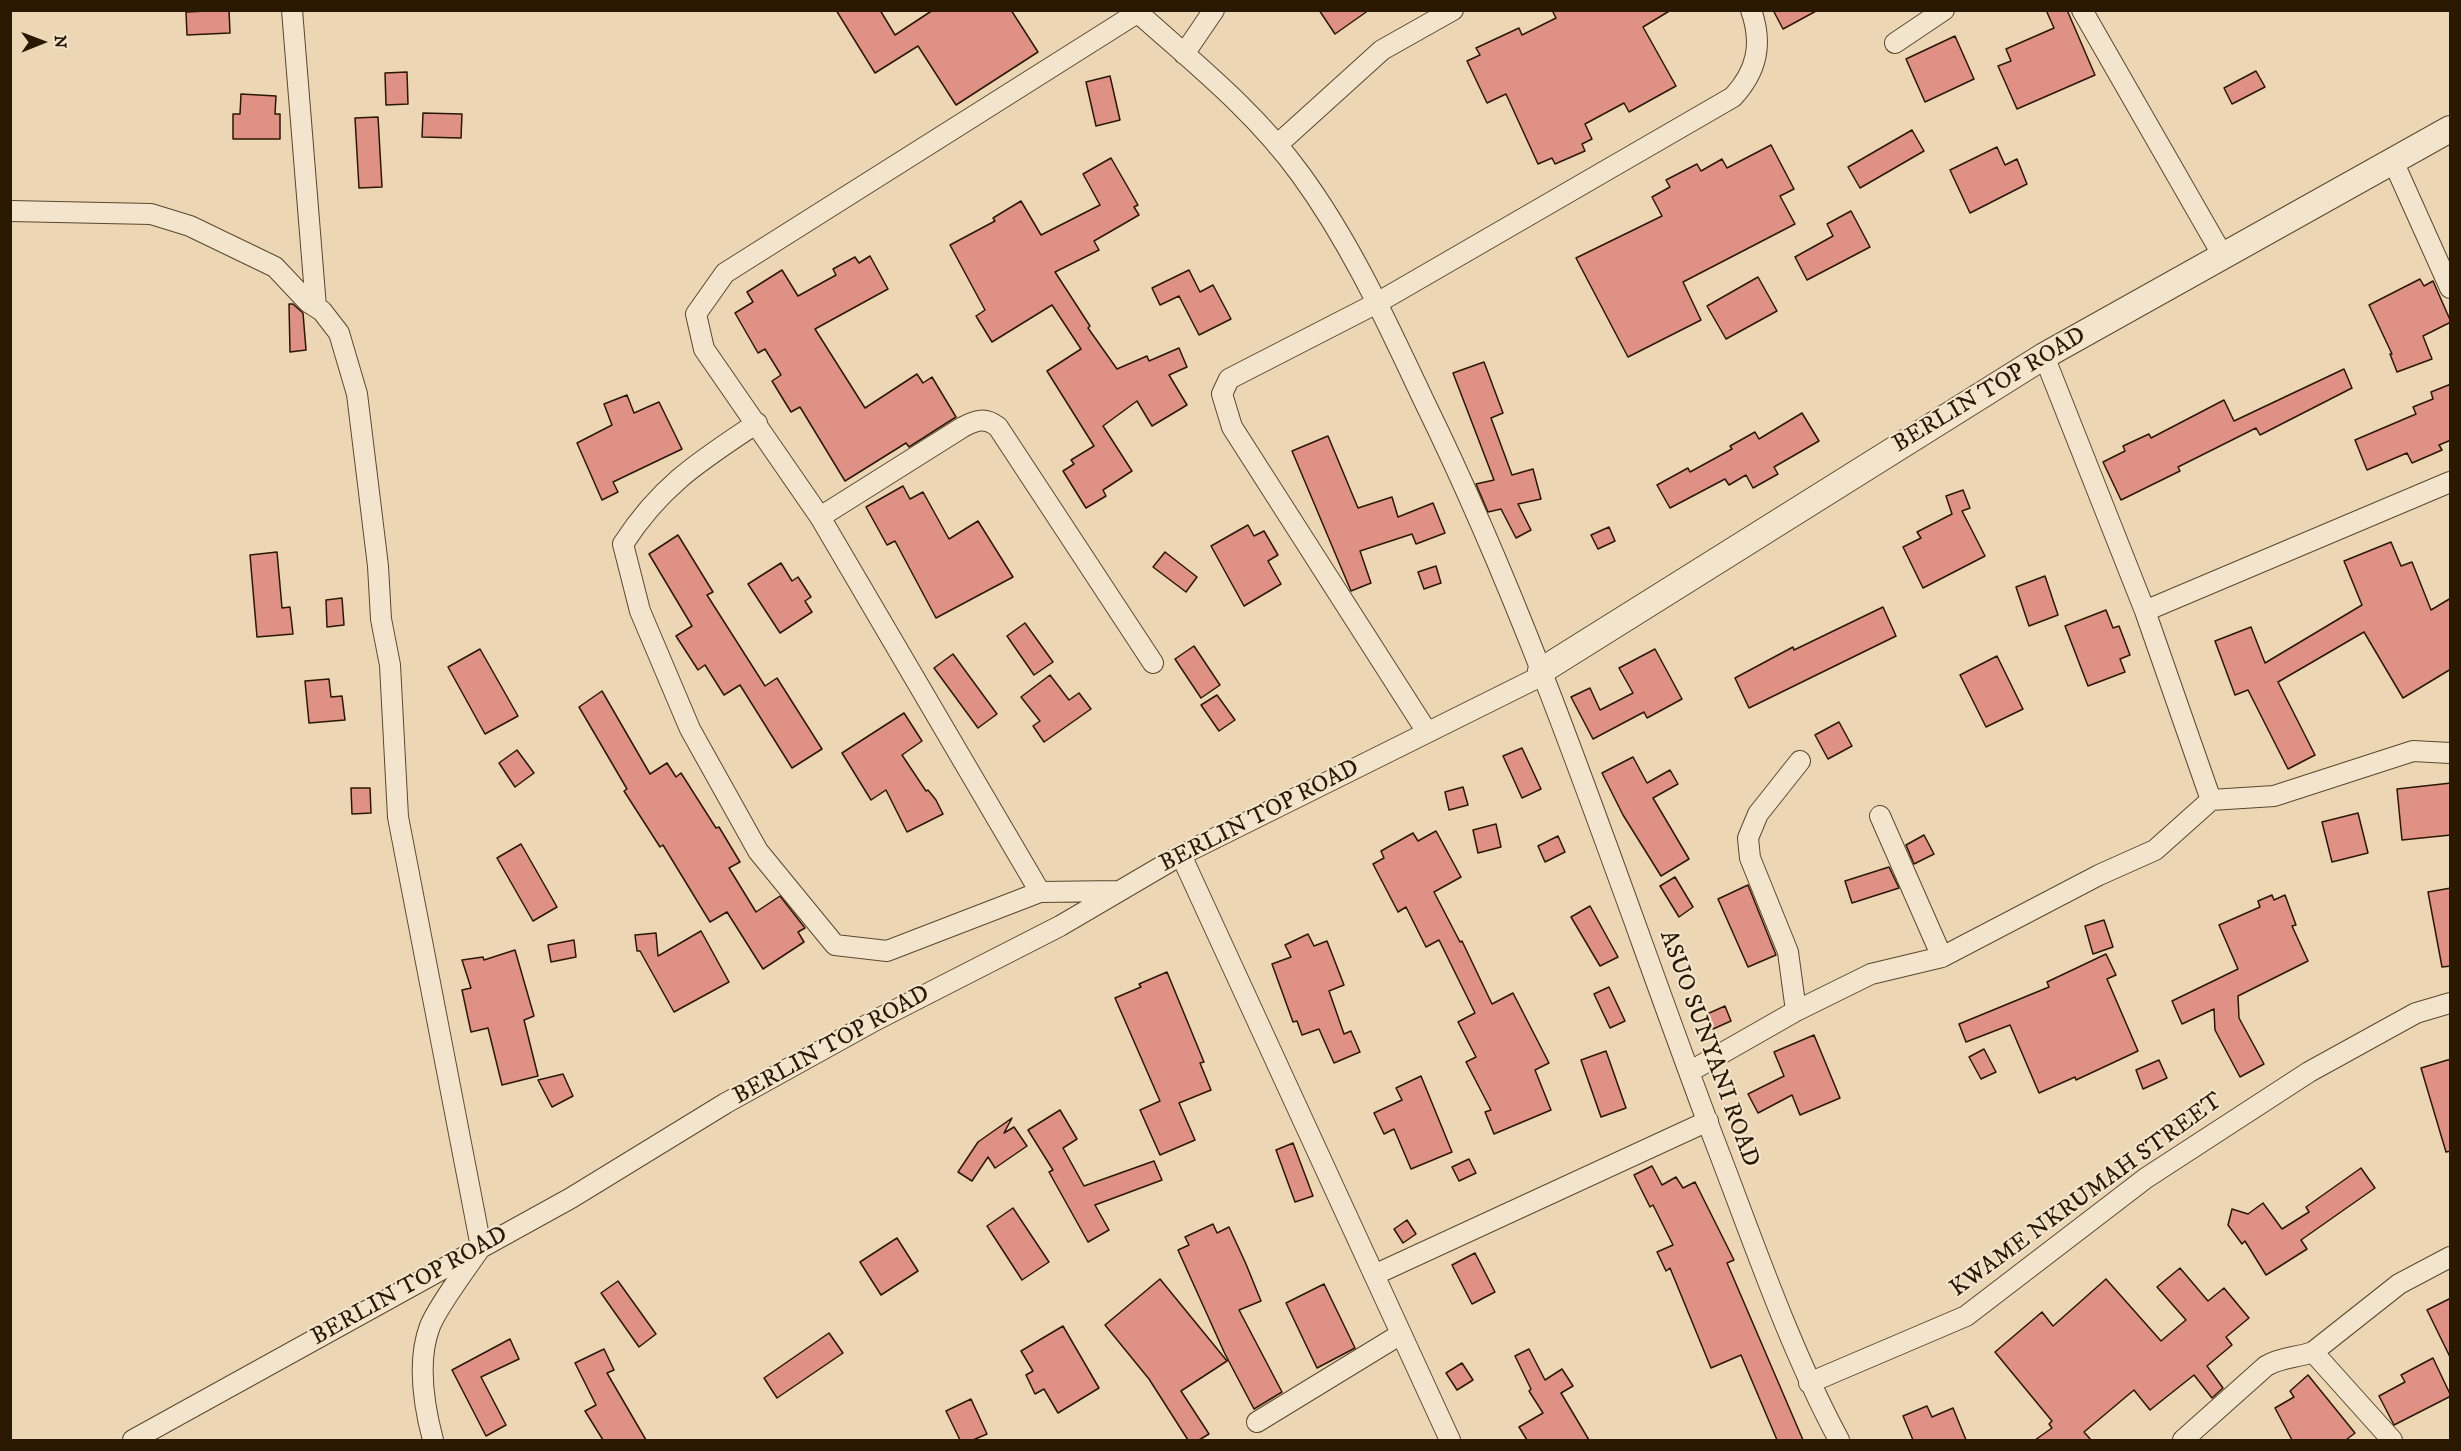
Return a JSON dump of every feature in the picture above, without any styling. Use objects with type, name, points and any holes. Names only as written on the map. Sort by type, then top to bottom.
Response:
[{"type":"street","points":[[292,10],[316,307]]},
{"type":"street","points":[[1184,54],[1214,10]]},
{"type":"street","points":[[1277,145],[1382,50],[1453,10]]},
{"type":"street","points":[[1427,732],[1232,428],[1222,394],[1229,379],[1377,303],[1733,97],[1746,83],[1757,54],[1757,26],[1751,10]]},
{"type":"street","points":[[1895,43],[1944,10]]},
{"type":"street","points":[[2082,10],[2223,256]]},
{"type":"street","points":[[1040,892],[820,517],[704,349],[696,314],[724,273],[1136,12]]},
{"type":"street","name":"ASUO SUNYANI ROAD","points":[[1136,12],[1249,111],[1302,176],[1377,303],[1462,479],[1542,673],[1689,1072],[1809,1383],[1839,1440]]},
{"type":"street","name":"BERLIN TOP ROAD","points":[[133,1440],[571,1198],[726,1104],[836,1042],[1060,926],[1181,855],[1542,673],[2044,356],[2451,129]]},
{"type":"street","points":[[2393,161],[2451,288]]},
{"type":"street","points":[[10,211],[151,214],[190,226],[275,267],[339,333],[357,394],[378,566],[381,619],[390,665],[398,817],[481,1247],[430,1325],[423,1360],[427,1415],[433,1440]]},
{"type":"street","points":[[2044,356],[2145,611],[2211,800]]},
{"type":"street","points":[[820,517],[963,427],[976,420],[990,421],[998,427],[1153,663]]},
{"type":"street","points":[[757,423],[700,462],[661,493],[623,544],[640,611],[690,729],[758,851],[835,945],[887,951],[1040,892],[1121,890]]},
{"type":"street","points":[[2145,611],[2451,482]]},
{"type":"street","points":[[1689,1072],[1796,1011],[1871,974],[1942,957],[2100,875],[2155,850],[2211,800],[2274,796],[2413,751],[2451,753]]},
{"type":"street","points":[[1796,1011],[1788,952],[1750,858],[1748,838],[1758,814],[1800,761]]},
{"type":"street","points":[[1880,816],[1942,957]]},
{"type":"street","points":[[1181,855],[1450,1440]]},
{"type":"street","name":"KWAME NKRUMAH STREET","points":[[1809,1383],[1966,1316],[2146,1178],[2309,1072],[2416,1013],[2451,1003]]},
{"type":"street","points":[[1374,1275],[1708,1121]]},
{"type":"street","points":[[2183,1440],[2266,1366],[2280,1358],[2299,1357],[2313,1352],[2399,1284],[2451,1257]]},
{"type":"street","points":[[1257,1422],[1401,1334]]},
{"type":"street","points":[[2313,1352],[2392,1440]]},
{"type":"building","points":[[229,10],[230,33],[187,35],[186,12]]},
{"type":"building","points":[[836,10],[880,10],[895,35],[933,10],[1011,10],[1038,52],[956,105],[918,46],[875,73]]},
{"type":"building","points":[[1319,10],[1369,10],[1335,34]]},
{"type":"building","points":[[1552,10],[1671,10],[1643,27],[1676,86],[1629,112],[1624,103],[1585,124],[1592,139],[1582,144],[1585,151],[1555,164],[1552,158],[1538,164],[1506,94],[1487,103],[1467,61],[1480,55],[1476,48],[1519,28],[1522,35],[1556,18]]},
{"type":"building","points":[[1773,10],[1818,10],[1783,29]]},
{"type":"building","points":[[2046,10],[2067,10],[2095,75],[2017,109],[1998,66],[2011,61],[2006,49],[2054,28]]},
{"type":"building","points":[[1955,36],[1974,79],[1925,102],[1906,59]]},
{"type":"building","points":[[2256,71],[2265,87],[2232,104],[2224,88]]},
{"type":"building","points":[[407,72],[408,104],[386,105],[385,73]]},
{"type":"building","points":[[1110,76],[1120,120],[1096,126],[1086,82]]},
{"type":"building","points":[[241,94],[276,96],[275,114],[280,114],[280,139],[233,139],[233,114],[240,114]]},
{"type":"building","points":[[423,113],[462,114],[461,138],[422,137]]},
{"type":"building","points":[[378,117],[382,187],[359,188],[355,118]]},
{"type":"building","points":[[1912,130],[1924,151],[1860,188],[1848,167]]},
{"type":"building","points":[[1771,145],[1794,189],[1780,196],[1795,224],[1683,282],[1701,320],[1628,357],[1576,258],[1662,216],[1652,197],[1670,187],[1666,180],[1697,164],[1701,171],[1722,159],[1727,168]]},
{"type":"building","points":[[1997,147],[2005,165],[2017,159],[2027,184],[1970,213],[1950,170]]},
{"type":"building","points":[[1111,158],[1138,205],[1134,207],[1139,215],[1094,241],[1099,250],[1055,272],[1090,326],[1088,328],[1117,369],[1147,356],[1149,361],[1179,348],[1187,367],[1169,375],[1187,405],[1152,426],[1137,401],[1103,426],[1132,471],[1103,490],[1106,496],[1086,508],[1063,471],[1074,464],[1071,460],[1094,446],[1047,371],[1081,349],[1052,305],[992,342],[976,316],[985,310],[950,245],[995,221],[993,218],[1021,201],[1041,235],[1100,205],[1083,174]]},
{"type":"building","points":[[1851,211],[1870,247],[1807,280],[1795,257],[1833,236],[1827,224]]},
{"type":"building","points":[[870,256],[888,289],[815,329],[865,408],[917,374],[923,383],[932,377],[956,417],[909,447],[906,443],[845,481],[800,407],[791,412],[772,381],[781,375],[765,349],[758,353],[735,313],[753,302],[747,292],[782,270],[798,296],[836,275],[833,269],[855,257],[859,263]]},
{"type":"building","points":[[1189,270],[1200,292],[1213,285],[1231,319],[1199,335],[1179,296],[1160,305],[1152,288]]},
{"type":"building","points":[[1758,277],[1777,311],[1726,339],[1707,306]]},
{"type":"building","points":[[2420,279],[2424,286],[2433,281],[2451,322],[2423,336],[2432,359],[2397,372],[2390,354],[2392,354],[2369,305]]},
{"type":"building","points":[[289,304],[293,304],[303,313],[306,350],[290,352]]},
{"type":"building","points":[[1484,362],[1503,413],[1491,418],[1512,475],[1533,469],[1541,499],[1518,504],[1531,530],[1516,538],[1501,509],[1488,512],[1476,484],[1494,480],[1453,373]]},
{"type":"building","points":[[2344,369],[2352,388],[2260,435],[2256,428],[2178,467],[2180,471],[2121,500],[2103,462],[2125,451],[2123,446],[2149,434],[2151,438],[2224,400],[2234,421]]},
{"type":"building","points":[[2451,384],[2451,440],[2439,445],[2442,450],[2412,463],[2407,453],[2367,470],[2355,440],[2416,414],[2413,407],[2433,399],[2431,392]]},
{"type":"building","points":[[627,395],[634,413],[659,402],[682,449],[613,482],[618,492],[602,500],[577,443],[612,425],[604,404]]},
{"type":"building","points":[[1802,413],[1819,441],[1774,467],[1778,474],[1753,488],[1746,475],[1729,485],[1725,479],[1670,508],[1657,485],[1688,468],[1690,472],[1732,449],[1730,446],[1755,432],[1759,439]]},
{"type":"building","points":[[1328,436],[1358,508],[1392,497],[1398,517],[1433,503],[1445,533],[1416,544],[1412,534],[1360,551],[1371,583],[1351,591],[1292,451]]},
{"type":"building","points":[[903,486],[910,499],[923,492],[949,539],[978,521],[1013,577],[936,618],[895,541],[887,545],[866,507]]},
{"type":"building","points":[[1963,490],[1970,508],[1962,511],[1985,556],[1923,588],[1903,547],[1921,538],[1917,532],[1952,514],[1946,496]]},
{"type":"building","points":[[1248,525],[1254,536],[1264,531],[1278,555],[1268,561],[1281,584],[1244,606],[1211,546]]},
{"type":"building","points":[[1609,527],[1615,541],[1598,549],[1591,535]]},
{"type":"building","points":[[678,535],[713,592],[707,595],[765,686],[777,678],[822,749],[792,768],[740,685],[724,695],[705,665],[698,670],[676,636],[692,626],[649,554]]},
{"type":"building","points":[[2391,542],[2401,566],[2412,562],[2431,610],[2451,598],[2451,669],[2403,698],[2364,632],[2278,682],[2315,755],[2288,769],[2248,690],[2235,695],[2215,641],[2251,627],[2265,663],[2362,605],[2344,561]]},
{"type":"building","points":[[277,552],[282,608],[290,607],[293,634],[257,637],[250,555]]},
{"type":"building","points":[[1165,552],[1197,577],[1186,592],[1153,567]]},
{"type":"building","points":[[781,563],[792,581],[798,577],[811,597],[805,601],[812,612],[780,633],[748,584]]},
{"type":"building","points":[[1436,566],[1441,583],[1424,589],[1418,572]]},
{"type":"building","points":[[2045,576],[2058,615],[2029,626],[2016,587]]},
{"type":"building","points":[[342,598],[344,625],[327,627],[326,600]]},
{"type":"building","points":[[1883,607],[1896,636],[1749,708],[1735,678],[1793,647],[1794,650]]},
{"type":"building","points":[[2106,610],[2113,628],[2119,626],[2130,655],[2120,659],[2125,672],[2088,686],[2065,626]]},
{"type":"building","points":[[1025,623],[1053,662],[1034,675],[1007,636]]},
{"type":"building","points":[[1194,646],[1220,685],[1201,698],[1175,659]]},
{"type":"building","points":[[480,649],[518,716],[485,734],[448,667]]},
{"type":"building","points":[[1655,649],[1682,699],[1647,718],[1644,712],[1593,739],[1571,697],[1590,688],[1600,710],[1633,693],[1619,668]]},
{"type":"building","points":[[953,654],[997,714],[978,728],[934,668]]},
{"type":"building","points":[[1997,656],[2023,709],[1986,727],[1960,675]]},
{"type":"building","points":[[1050,675],[1069,700],[1079,693],[1091,709],[1044,742],[1033,726],[1040,721],[1021,697]]},
{"type":"building","points":[[329,679],[331,697],[342,696],[345,720],[309,723],[305,681]]},
{"type":"building","points":[[602,691],[650,774],[667,763],[676,777],[681,773],[716,828],[719,827],[740,862],[729,868],[756,912],[780,896],[805,928],[798,932],[804,942],[763,969],[727,912],[710,922],[663,845],[660,847],[624,791],[627,789],[579,707]]},
{"type":"building","points":[[1217,695],[1235,720],[1219,731],[1201,705]]},
{"type":"building","points":[[904,713],[922,741],[902,755],[926,791],[928,790],[936,800],[943,814],[907,832],[886,790],[871,800],[842,753]]},
{"type":"building","points":[[1839,722],[1852,746],[1828,759],[1815,735]]},
{"type":"building","points":[[1522,748],[1541,789],[1522,798],[1503,756]]},
{"type":"building","points":[[517,750],[534,773],[515,787],[499,763]]},
{"type":"building","points":[[1633,757],[1647,783],[1670,770],[1678,784],[1653,798],[1689,859],[1661,876],[1623,815],[1602,773]]},
{"type":"building","points":[[2451,783],[2451,835],[2402,840],[2397,789]]},
{"type":"building","points":[[1463,787],[1468,805],[1449,810],[1445,792]]},
{"type":"building","points":[[351,788],[370,788],[371,813],[352,814]]},
{"type":"building","points":[[2358,813],[2368,853],[2332,862],[2322,822]]},
{"type":"building","points":[[1496,824],[1501,847],[1478,853],[1473,830]]},
{"type":"building","points":[[1436,831],[1461,877],[1434,892],[1460,942],[1462,941],[1492,1004],[1513,993],[1549,1063],[1535,1070],[1551,1110],[1494,1134],[1485,1112],[1491,1110],[1466,1062],[1476,1057],[1458,1022],[1475,1013],[1439,940],[1426,947],[1406,907],[1398,912],[1373,864],[1384,858],[1381,851],[1413,833],[1418,841]]},
{"type":"building","points":[[1924,835],[1934,854],[1914,864],[1906,845]]},
{"type":"building","points":[[1558,836],[1565,852],[1545,862],[1538,846]]},
{"type":"building","points":[[521,844],[557,907],[533,921],[497,858]]},
{"type":"building","points":[[1889,867],[1899,888],[1852,903],[1845,881]]},
{"type":"building","points":[[1675,877],[1693,907],[1679,917],[1660,886]]},
{"type":"building","points":[[1748,885],[1776,955],[1748,967],[1718,899]]},
{"type":"building","points":[[2451,888],[2451,966],[2442,967],[2428,892]]},
{"type":"building","points":[[2272,895],[2274,900],[2285,895],[2296,925],[2292,926],[2308,961],[2238,996],[2239,1018],[2264,1064],[2240,1077],[2215,1030],[2214,1009],[2182,1024],[2172,1001],[2238,969],[2219,925],[2260,907],[2258,901]]},
{"type":"building","points":[[1590,906],[1618,957],[1600,966],[1571,917]]},
{"type":"building","points":[[2104,920],[2113,947],[2093,954],[2085,926]]},
{"type":"building","points":[[701,931],[729,982],[674,1012],[640,951],[637,951],[635,935],[656,933],[658,956]]},
{"type":"building","points":[[1308,934],[1314,946],[1327,941],[1344,985],[1329,991],[1344,1034],[1351,1031],[1360,1052],[1334,1063],[1319,1029],[1302,1035],[1297,1021],[1293,1022],[1272,964],[1291,957],[1285,945]]},
{"type":"building","points":[[574,940],[576,957],[551,962],[548,945]]},
{"type":"building","points":[[515,950],[534,1016],[524,1020],[538,1076],[502,1085],[488,1028],[471,1032],[462,990],[471,988],[462,960],[483,957],[484,960]]},
{"type":"building","points":[[2106,954],[2116,975],[2107,979],[2138,1051],[2076,1080],[2075,1077],[2039,1093],[2010,1025],[1966,1042],[1959,1024],[2049,987],[2047,982]]},
{"type":"building","points":[[1167,972],[1204,1062],[1200,1063],[1211,1090],[1179,1103],[1195,1140],[1160,1155],[1140,1110],[1160,1101],[1115,998]]},
{"type":"building","points":[[1609,987],[1625,1021],[1610,1028],[1594,994]]},
{"type":"building","points":[[1725,1006],[1731,1021],[1713,1029],[1707,1014]]},
{"type":"building","points":[[1814,1035],[1840,1098],[1800,1115],[1792,1095],[1758,1113],[1748,1094],[1784,1076],[1774,1052]]},
{"type":"building","points":[[1984,1049],[1996,1072],[1981,1079],[1969,1057]]},
{"type":"building","points":[[1606,1051],[1626,1108],[1601,1117],[1581,1060]]},
{"type":"building","points":[[2451,1059],[2451,1151],[2446,1152],[2421,1068]]},
{"type":"building","points":[[2159,1060],[2167,1078],[2143,1089],[2136,1070]]},
{"type":"building","points":[[563,1074],[573,1096],[552,1107],[538,1080]]},
{"type":"building","points":[[1421,1076],[1452,1152],[1411,1169],[1394,1129],[1384,1134],[1374,1113],[1402,1100],[1396,1088]]},
{"type":"building","points":[[1060,1110],[1077,1139],[1063,1148],[1084,1186],[1154,1161],[1162,1180],[1095,1205],[1109,1230],[1088,1242],[1049,1172],[1053,1170],[1028,1130]]},
{"type":"building","points":[[1012,1118],[1004,1133],[1014,1127],[1027,1146],[995,1168],[988,1157],[972,1181],[958,1172],[978,1142]]},
{"type":"building","points":[[1293,1143],[1313,1196],[1295,1202],[1276,1150]]},
{"type":"building","points":[[1469,1159],[1476,1173],[1459,1181],[1452,1167]]},
{"type":"building","points":[[1652,1166],[1662,1185],[1676,1177],[1683,1188],[1695,1182],[1734,1260],[1727,1263],[1803,1440],[1777,1440],[1741,1355],[1711,1368],[1670,1268],[1666,1271],[1657,1252],[1673,1245],[1653,1205],[1650,1207],[1634,1175]]},
{"type":"building","points":[[2361,1168],[2375,1188],[2301,1240],[2307,1249],[2266,1275],[2245,1241],[2242,1244],[2228,1225],[2232,1209],[2248,1214],[2263,1203],[2282,1229],[2309,1212],[2306,1207]]},
{"type":"building","points":[[1013,1208],[1049,1262],[1022,1280],[987,1226]]},
{"type":"building","points":[[1407,1220],[1416,1234],[1403,1243],[1394,1229]]},
{"type":"building","points":[[1213,1224],[1217,1233],[1229,1227],[1246,1264],[1261,1301],[1239,1310],[1282,1392],[1254,1409],[1225,1354],[1178,1250],[1189,1245],[1185,1237]]},
{"type":"building","points":[[897,1238],[918,1271],[881,1295],[860,1262]]},
{"type":"building","points":[[1475,1253],[1495,1292],[1472,1304],[1452,1265]]},
{"type":"building","points":[[2180,1268],[2208,1301],[2224,1288],[2249,1318],[2226,1337],[2232,1345],[2207,1366],[2223,1388],[2212,1398],[2194,1375],[2150,1410],[2134,1390],[2084,1432],[2091,1440],[2035,1440],[2052,1428],[2049,1424],[2052,1421],[1995,1352],[2042,1312],[2053,1326],[2106,1279],[2161,1341],[2186,1320],[2157,1287]]},
{"type":"building","points":[[1160,1279],[1227,1361],[1181,1391],[1209,1434],[1199,1440],[1188,1440],[1149,1379],[1105,1325]]},
{"type":"building","points":[[618,1281],[656,1334],[639,1347],[601,1293]]},
{"type":"building","points":[[1324,1284],[1355,1348],[1317,1368],[1286,1303]]},
{"type":"building","points":[[2451,1298],[2451,1359],[2427,1310]]},
{"type":"building","points":[[1063,1326],[1099,1388],[1058,1413],[1044,1389],[1035,1394],[1026,1375],[1033,1371],[1021,1351]]},
{"type":"building","points":[[829,1333],[843,1353],[777,1398],[764,1378]]},
{"type":"building","points":[[510,1339],[519,1359],[481,1377],[506,1425],[486,1436],[452,1370]]},
{"type":"building","points":[[604,1349],[614,1370],[607,1373],[646,1440],[603,1440],[585,1411],[596,1405],[575,1363]]},
{"type":"building","points":[[1529,1349],[1545,1380],[1562,1369],[1573,1386],[1561,1393],[1589,1440],[1527,1440],[1519,1427],[1543,1413],[1529,1391],[1531,1389],[1515,1356]]},
{"type":"building","points":[[2433,1358],[2451,1396],[2394,1425],[2379,1396],[2405,1382],[2401,1375]]},
{"type":"building","points":[[1462,1363],[1473,1380],[1457,1390],[1446,1373]]},
{"type":"building","points":[[2308,1375],[2355,1433],[2346,1440],[2292,1440],[2275,1408],[2294,1397],[2290,1391]]},
{"type":"building","points":[[971,1399],[987,1434],[973,1440],[960,1440],[946,1411]]},
{"type":"building","points":[[1927,1406],[1932,1417],[1953,1408],[1966,1440],[1913,1440],[1903,1416]]}]
